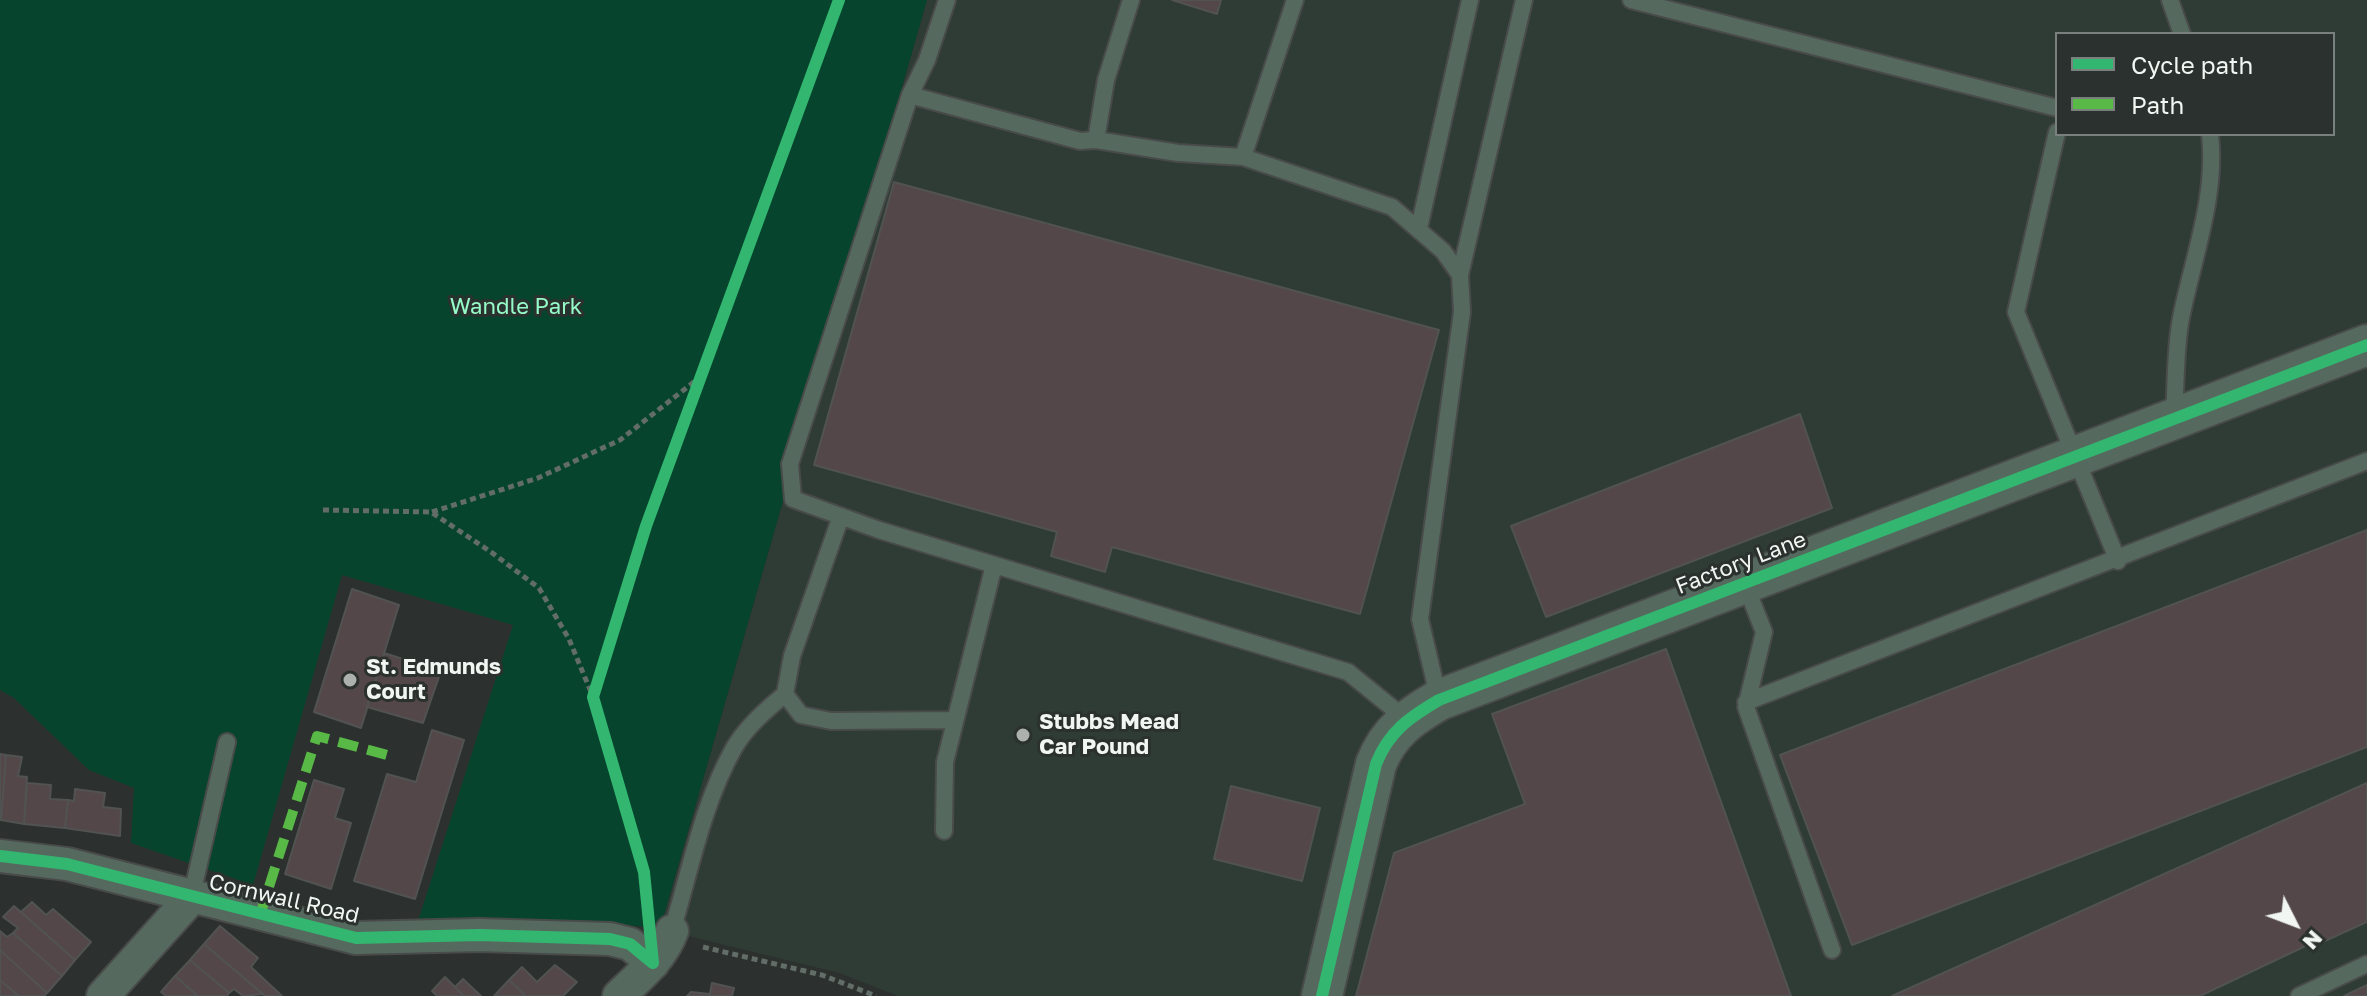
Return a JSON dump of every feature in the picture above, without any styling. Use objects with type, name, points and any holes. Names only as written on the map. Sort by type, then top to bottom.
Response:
[{"type":"street","name":"Factory Lane","points":[[1423,710],[1744,583],[2367,345]]},
{"type":"street","points":[[1322,996],[1376,764],[1393,732],[1423,710]]},
{"type":"street","name":"Cornwall Road","points":[[0,856],[67,864],[356,938],[479,935],[610,939],[664,947]]},
{"type":"street","points":[[103,996],[191,898]]},
{"type":"street","points":[[619,996],[664,947]]},
{"type":"lane","points":[[947,0],[927,60],[910,95],[790,464],[793,499],[994,565],[1348,672],[1423,710],[1420,619],[1462,312],[1460,275],[1524,0]]},
{"type":"lane","points":[[1096,140],[1106,80],[1131,0]]},
{"type":"lane","points":[[1243,157],[1295,0]]},
{"type":"lane","points":[[1419,228],[1470,0]]},
{"type":"lane","points":[[1631,0],[2055,107]]},
{"type":"lane","points":[[2170,0],[2181,32]]},
{"type":"lane","points":[[910,95],[1080,141],[1096,140],[1178,153],[1243,157],[1392,207],[1419,228],[1460,275]]},
{"type":"lane","points":[[2056,136],[2016,312],[2118,561]]},
{"type":"lane","points":[[2174,418],[2180,321],[2201,236],[2211,167],[2210,136]]},
{"type":"lane","points":[[1746,702],[2118,561],[2367,461]]},
{"type":"lane","points":[[664,947],[709,809],[735,746],[763,713],[785,694],[792,656],[841,516]]},
{"type":"lane","points":[[944,831],[945,762],[994,565]]},
{"type":"lane","points":[[1744,583],[1764,632],[1746,702],[1832,950]]},
{"type":"lane","points":[[785,694],[801,715],[831,721],[955,720]]},
{"type":"lane","points":[[191,898],[227,742]]},
{"type":"lane","points":[[2299,996],[2367,964]]},
{"type":"path","points":[[693,401],[709,359]]},
{"type":"path","points":[[323,510],[431,512],[538,478],[620,440],[704,374]]},
{"type":"path","points":[[431,512],[539,588],[569,639],[598,712]]},
{"type":"path","points":[[593,697],[598,683]]},
{"type":"path","points":[[664,947],[681,942],[822,975],[876,996]]},
{"type":"shaded area","points":[[927,0],[2367,0],[2367,996],[898,996],[839,973],[660,929]]},
{"type":"green space","name":"Wandle Park","points":[[0,0],[927,0],[660,929],[612,923],[418,921],[513,625],[342,575],[253,885],[131,843],[134,788],[89,770],[14,698],[0,690]]},
{"type":"building","points":[[1172,0],[1221,0],[1217,14]]},
{"type":"building","points":[[894,182],[1439,330],[1360,614],[1112,547],[1105,572],[1051,556],[1057,532],[814,465]]},
{"type":"building","points":[[1800,414],[1832,508],[1546,617],[1511,526]]},
{"type":"building","points":[[2367,530],[2367,747],[1852,945],[1780,755]]},
{"type":"building","name":"St. Edmunds Court","points":[[352,589],[399,605],[361,728],[314,712]]},
{"type":"building","points":[[1666,649],[1791,996],[1356,996],[1394,853],[1525,804],[1492,714]]},
{"type":"building","points":[[384,653],[441,671],[423,723],[367,707]]},
{"type":"building","points":[[432,730],[464,740],[415,899],[354,881],[387,774],[416,782]]},
{"type":"building","points":[[0,754],[6,755],[1,820],[0,820]]},
{"type":"building","points":[[6,755],[22,757],[18,776],[27,777],[24,824],[1,820]]},
{"type":"building","points":[[314,780],[344,789],[335,818],[351,823],[331,889],[285,874]]},
{"type":"building","points":[[27,783],[51,785],[50,799],[68,800],[65,828],[24,824]]},
{"type":"building","points":[[2367,783],[2367,922],[2316,945],[2314,942],[2200,996],[1892,996]]},
{"type":"building","points":[[1231,786],[1320,808],[1302,881],[1214,859]]},
{"type":"building","points":[[75,789],[105,793],[103,807],[121,809],[120,836],[65,828],[68,800],[74,801]]},
{"type":"building","points":[[32,902],[46,915],[53,909],[91,942],[75,960],[21,912]]},
{"type":"building","points":[[14,906],[75,960],[62,976],[13,933],[18,928],[3,917]]},
{"type":"building","points":[[220,926],[258,958],[251,967],[282,996],[265,996],[204,944]]},
{"type":"building","points":[[0,931],[7,937],[13,933],[62,976],[47,993],[0,950]]},
{"type":"building","points":[[204,944],[263,994],[243,996],[234,989],[229,993],[190,960]]},
{"type":"building","points":[[0,950],[47,993],[44,996],[19,996],[0,980]]},
{"type":"building","points":[[190,960],[229,993],[227,996],[198,996],[175,976]]},
{"type":"building","points":[[555,965],[577,982],[563,996],[526,996],[509,980],[522,967],[537,982]]},
{"type":"building","points":[[175,976],[198,996],[166,996],[161,992]]},
{"type":"building","points":[[445,977],[464,996],[437,996],[432,991]]},
{"type":"building","points":[[463,979],[481,996],[464,996],[455,987]]},
{"type":"building","points":[[0,980],[19,996],[0,996]]},
{"type":"building","points":[[509,980],[526,996],[494,996]]},
{"type":"building","points":[[712,983],[734,988],[732,996],[687,996],[691,992],[710,994]]},
{"type":"building","points":[[2367,985],[2367,996],[2344,996]]},
{"type":"marked path","points":[[260,915],[317,736],[387,755]]},
{"type":"cycle path","points":[[653,963],[644,872],[593,697],[646,526],[839,0]]},
{"type":"cycle path","points":[[1322,996],[1376,764],[1394,734],[1428,706],[2367,345]]},
{"type":"cycle path","points":[[0,856],[67,864],[356,938],[479,935],[610,939],[630,944],[653,963]]},
{"type":"place","name":"St. Edmunds Court","points":[[350,680]]},
{"type":"place","name":"Stubbs Mead Car Pound","points":[[1023,735]]}]
